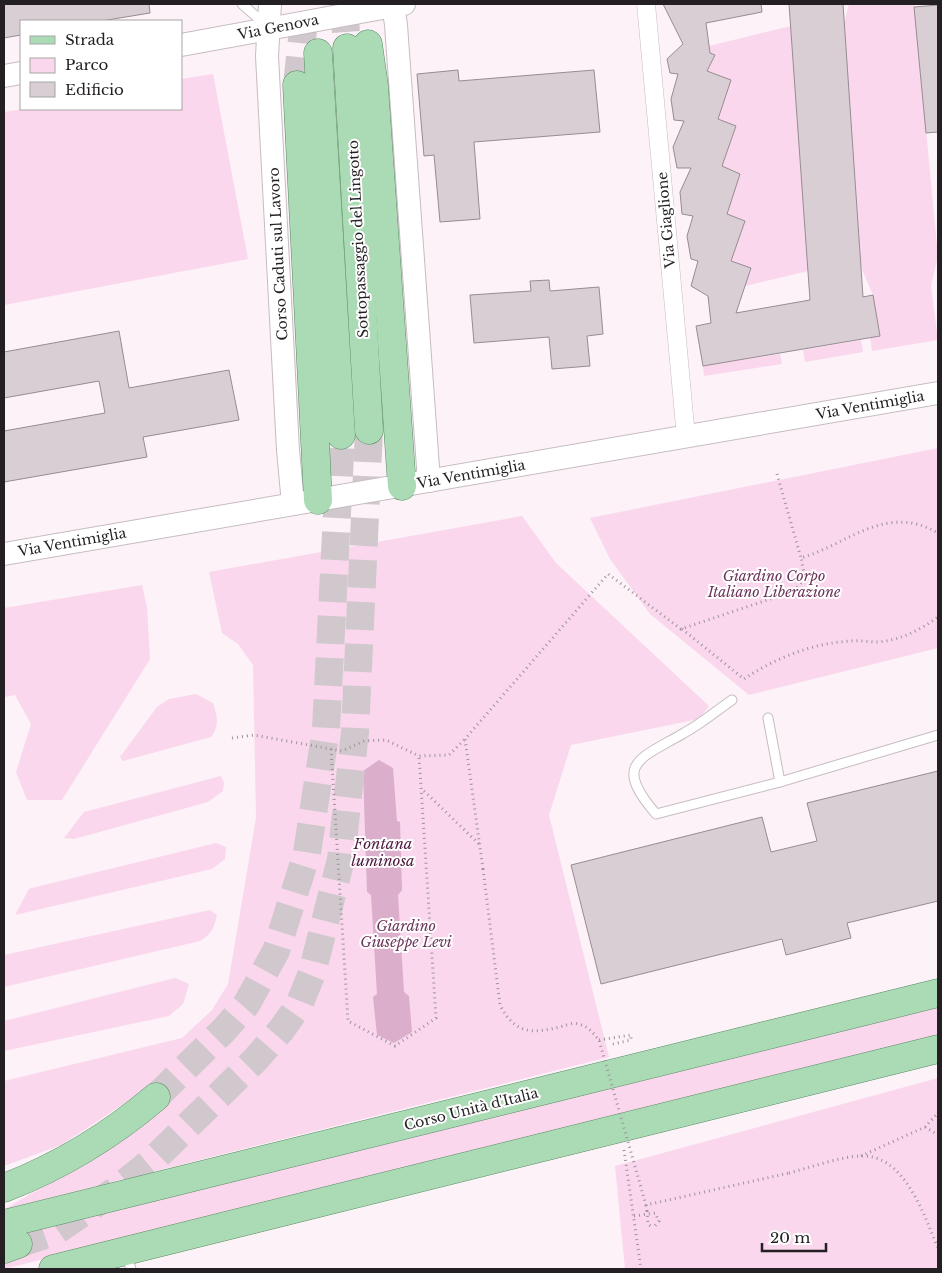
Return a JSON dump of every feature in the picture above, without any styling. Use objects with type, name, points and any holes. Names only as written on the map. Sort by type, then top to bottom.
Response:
[{"type":"main road","name":"Sottopassaggio del Lingotto","points":[[369,430],[357,46],[374,86],[402,486]]},
{"type":"main road","name":"Sottopassaggio del Lingotto","points":[[318,53],[341,435]]},
{"type":"main road","points":[[297,85],[306,502]]},
{"type":"main road","name":"Corso Unità d'Italia","points":[[8,1239],[938,994]]},
{"type":"main road","points":[[53,1269],[128,1260],[938,1049]]},
{"type":"main road","points":[[4,1188],[94,1144],[119,1128],[156,1097]]},
{"type":"street","name":"Corso Caduti sul Lavoro","points":[[270,4],[267,56],[288,440],[306,502]]},
{"type":"street","name":"Via Genova","points":[[182,45],[396,4]]},
{"type":"street","points":[[396,4],[396,26],[429,481]]},
{"type":"street","name":"Via Giaglione","points":[[646,4],[686,437]]},
{"type":"street","points":[[4,76],[20,73]]},
{"type":"street","name":"Via Ventimiglia","points":[[4,554],[938,393]]},
{"type":"lane","points":[[242,4],[270,28]]},
{"type":"lane","points":[[732,700],[685,733],[647,753],[635,768],[634,781],[642,798],[656,814],[780,782],[938,735]]},
{"type":"lane","points":[[768,718],[780,782]]},
{"type":"path","points":[[681,629],[794,591],[805,578],[777,474]]},
{"type":"path","points":[[801,558],[886,522],[911,521],[938,533]]},
{"type":"path","points":[[232,738],[254,735],[342,751],[364,741],[386,740],[420,756],[449,755],[465,740],[608,574],[744,679],[762,667],[792,654],[851,641],[878,642],[899,638],[920,630],[938,617]]},
{"type":"path","points":[[465,740],[500,1005],[506,1018],[524,1030],[539,1032],[576,1023],[590,1029],[599,1040],[646,1205],[647,1212],[648,1224],[652,1228],[659,1221],[654,1213],[634,1216]]},
{"type":"path","points":[[331,749],[348,1021],[395,1046],[436,1018],[420,756]]},
{"type":"path","points":[[423,790],[479,844]]},
{"type":"path","points":[[599,1040],[631,1035],[631,1040],[609,1045]]},
{"type":"path","points":[[646,1205],[663,1203],[861,1156],[925,1128],[938,1114]]},
{"type":"path","points":[[925,1128],[938,1135]]},
{"type":"path","points":[[623,1147],[641,1269]]},
{"type":"path","points":[[861,1156],[891,1166],[908,1182],[938,1248]]},
{"type":"green space","points":[[849,4],[914,4],[938,256],[931,286],[938,340],[872,351],[870,337],[880,336],[873,295],[861,267],[844,23]]},
{"type":"green space","points":[[791,26],[808,271],[745,286],[750,268],[727,259],[734,251],[744,221],[721,212],[729,206],[740,174],[718,165],[720,157],[725,158],[736,127],[713,117],[720,112],[731,80],[707,71],[715,55],[710,53],[709,46]]},
{"type":"green space","points":[[213,74],[248,259],[4,305],[4,112],[20,109],[182,110],[182,79]]},
{"type":"green space","points":[[861,340],[863,352],[805,362],[803,350]]},
{"type":"green space","points":[[780,354],[782,364],[704,376],[703,366]]},
{"type":"green space","name":"Giardino Corpo Italiano Liberazione","points":[[938,448],[938,648],[749,695],[650,614],[610,559],[590,518]]},
{"type":"green space","name":"Giardino Giuseppe Levi","points":[[522,516],[556,563],[709,706],[699,719],[571,745],[549,815],[609,1057],[5,1209],[105,1150],[142,1092],[61,1145],[4,1166],[4,1081],[182,1038],[212,1010],[228,984],[256,818],[253,665],[238,644],[222,633],[209,572]]},
{"type":"green space","points":[[142,585],[147,607],[150,659],[62,800],[27,800],[16,772],[31,724],[15,695],[4,697],[4,608]]},
{"type":"green space","points":[[196,694],[213,703],[217,725],[211,737],[123,761],[120,757],[157,707],[169,699]]},
{"type":"green space","points":[[221,776],[224,783],[223,791],[208,802],[74,839],[64,838],[84,812]]},
{"type":"green space","points":[[216,843],[226,847],[225,859],[212,869],[15,915],[29,889]]},
{"type":"green space","points":[[210,910],[217,915],[215,924],[212,931],[200,941],[4,987],[4,955]]},
{"type":"green space","points":[[175,978],[189,984],[183,1004],[169,1016],[4,1051],[4,1021]]},
{"type":"green space","points":[[938,1004],[938,1035],[4,1269],[4,1261],[12,1236]]},
{"type":"green space","points":[[938,1078],[938,1269],[625,1269],[615,1166]]},
{"type":"shaded area","name":"Fontana luminosa","points":[[379,760],[393,768],[397,821],[400,822],[402,890],[398,895],[404,992],[409,996],[412,1032],[394,1043],[377,1035],[373,997],[377,994],[371,895],[367,892],[363,771]]},
{"type":"building","points":[[4,4],[149,4],[150,13],[107,20],[20,20],[20,35],[4,38]]},
{"type":"building","points":[[663,4],[761,4],[762,12],[706,23],[710,53],[715,55],[707,71],[731,80],[718,119],[736,126],[722,166],[740,174],[727,214],[745,221],[731,261],[751,268],[736,313],[810,300],[789,4],[843,4],[863,297],[873,295],[880,336],[703,366],[696,326],[711,323],[708,296],[691,286],[698,261],[691,259],[687,236],[693,216],[682,214],[680,192],[691,168],[677,168],[673,147],[684,121],[674,120],[671,99],[678,74],[670,73],[667,59],[683,44]]},
{"type":"building","points":[[938,5],[938,132],[926,133],[914,7]]},
{"type":"building","points":[[458,70],[459,81],[594,70],[600,132],[474,142],[480,219],[440,222],[434,155],[424,156],[417,74]]},
{"type":"building","points":[[549,280],[550,291],[599,287],[603,334],[587,336],[590,366],[552,369],[549,337],[474,343],[470,295],[531,291],[530,281]]},
{"type":"building","points":[[119,331],[129,388],[229,370],[239,420],[143,437],[147,457],[4,482],[4,431],[105,413],[99,381],[4,398],[4,352]]},
{"type":"building","points":[[938,771],[938,901],[847,923],[851,938],[786,955],[782,939],[601,984],[571,865],[762,817],[771,852],[817,841],[807,803]]},
{"type":"tunnel","points":[[297,85],[305,11],[309,4]]},
{"type":"tunnel","points":[[344,4],[347,48]]},
{"type":"tunnel","points":[[18,1244],[56,1231],[116,1190],[152,1161],[256,1059],[282,1029],[299,1005],[312,973],[341,859],[355,732],[369,430]]},
{"type":"tunnel","points":[[156,1097],[224,1030],[246,1005],[276,951],[307,853],[326,729],[341,435]]}]
